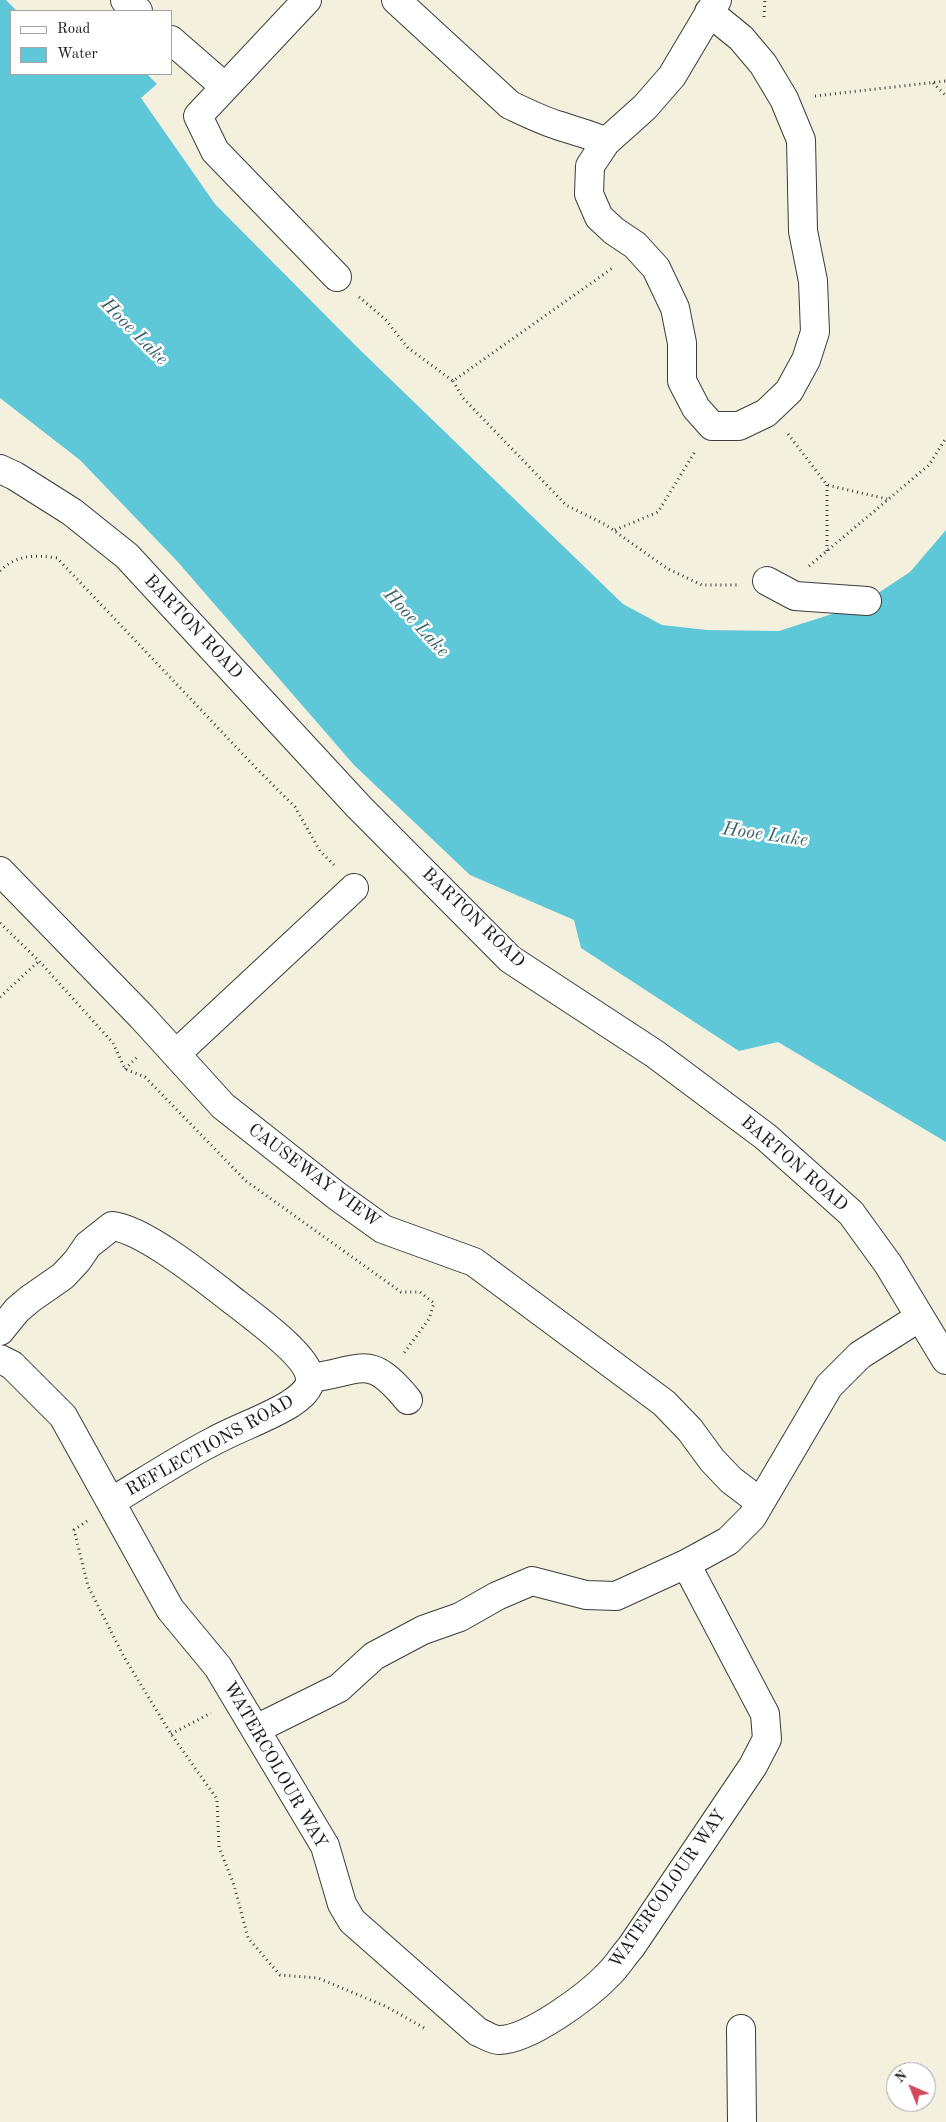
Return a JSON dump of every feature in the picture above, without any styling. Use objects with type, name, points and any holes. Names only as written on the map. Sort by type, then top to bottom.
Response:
[{"type":"street","points":[[124,0],[137,10]]},
{"type":"street","points":[[307,0],[198,116],[216,152],[337,277]]},
{"type":"street","points":[[396,0],[510,104],[540,119],[591,134],[606,142]]},
{"type":"street","points":[[713,6],[763,64],[784,99],[801,140],[803,183],[802,231],[813,281],[815,332],[806,360],[789,391],[769,410],[739,426],[711,425],[696,408],[682,381],[682,343],[675,308],[656,268],[635,245],[614,232],[599,217],[589,194],[590,166],[606,142],[645,107],[672,76],[713,6]]},
{"type":"street","points":[[172,41],[225,87]]},
{"type":"street","name":"BARTON ROAD","points":[[5,478],[72,512],[127,556],[359,807],[510,959],[655,1054],[766,1137],[851,1213],[888,1264],[946,1360]]},
{"type":"street","points":[[766,582],[795,596],[867,600]]},
{"type":"street","name":"CAUSEWAY VIEW","points":[[0,871],[177,1053],[223,1106],[337,1196],[384,1229],[474,1262],[664,1403],[690,1430],[712,1460],[731,1480],[760,1502]]},
{"type":"street","points":[[177,1053],[354,888]]},
{"type":"street","name":"REFLECTIONS ROAD","points":[[0,1331],[17,1310],[63,1276],[77,1261],[88,1244],[112,1226],[122,1227],[158,1246],[226,1295],[280,1338],[305,1366],[310,1378],[308,1389],[290,1404],[212,1441],[111,1502]]},
{"type":"street","points":[[256,1729],[339,1688],[374,1656],[423,1630],[460,1617],[497,1596],[532,1581],[586,1595],[616,1596],[686,1564],[728,1540],[752,1516],[829,1386],[860,1355],[920,1317]]},
{"type":"street","name":"WATERCOLOUR WAY","points":[[0,1359],[12,1366],[63,1416],[170,1609],[218,1667],[325,1846],[342,1904],[352,1921],[478,2032],[498,2040],[523,2036],[580,1998],[609,1974],[631,1947],[753,1766],[767,1739],[765,1714],[686,1564]]},
{"type":"street","points":[[310,1378],[366,1367],[387,1376],[408,1400]]},
{"type":"street","points":[[741,2029],[742,2122]]},
{"type":"path","points":[[784,99],[946,81]]},
{"type":"path","points":[[932,83],[946,96]]},
{"type":"path","points":[[452,381],[614,267],[635,245]]},
{"type":"path","points":[[385,319],[408,348],[452,381],[464,398],[566,505],[615,531],[668,569],[702,585],[742,586],[798,576],[929,465],[946,438]]},
{"type":"path","points":[[769,410],[827,485],[827,551]]},
{"type":"path","points":[[615,531],[658,512],[711,425]]},
{"type":"path","points":[[827,485],[888,500]]},
{"type":"path","points":[[0,571],[8,563],[33,555],[57,558],[295,807],[320,851],[354,888]]},
{"type":"path","points":[[0,997],[39,961]]},
{"type":"path","points":[[111,1502],[74,1530],[88,1586],[124,1657],[172,1734],[217,1799],[219,1847],[234,1885],[248,1938],[280,1976],[318,1978],[385,2006],[427,2030]]},
{"type":"path","points":[[172,1734],[237,1699]]},
{"type":"water","name":"Hooe Lake","points":[[0,0],[6,0],[16,10],[10,10],[10,75],[148,75],[157,84],[141,98],[215,204],[357,347],[623,604],[662,625],[707,630],[779,631],[860,605],[910,572],[946,530],[946,1142],[778,1042],[739,1051],[581,948],[574,920],[470,875],[354,765],[177,561],[80,460],[0,398]]}]
